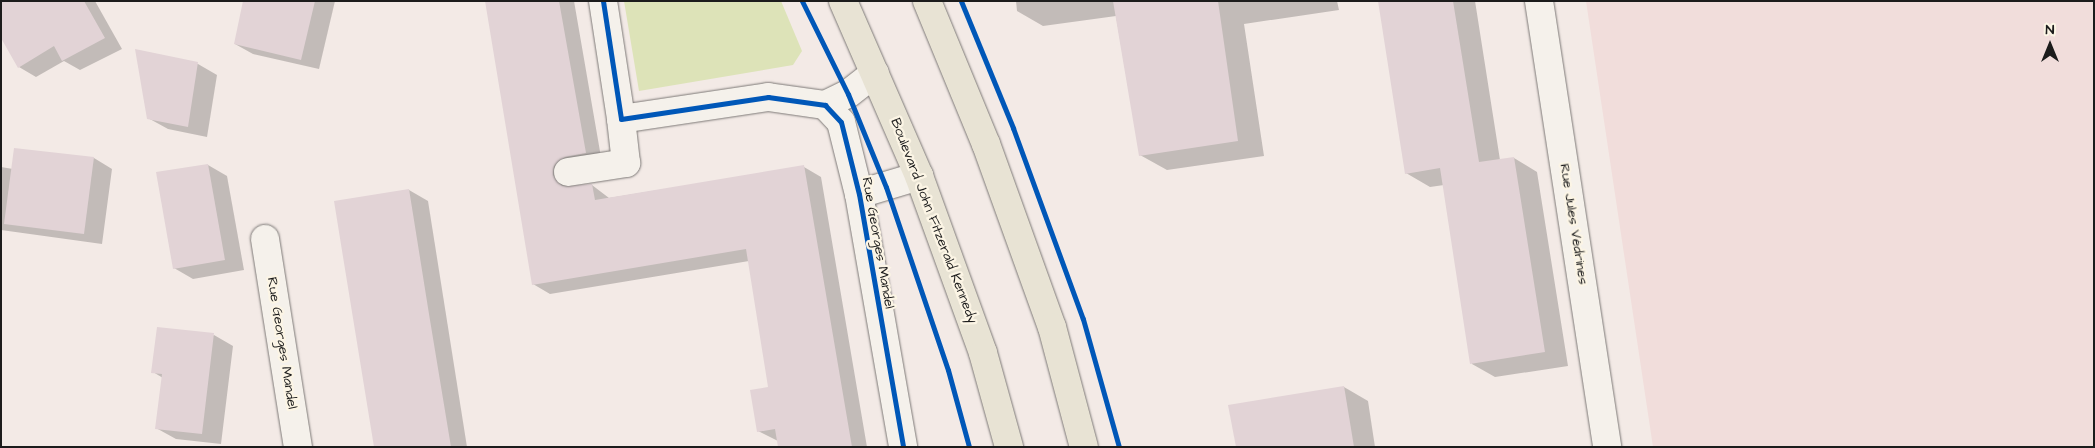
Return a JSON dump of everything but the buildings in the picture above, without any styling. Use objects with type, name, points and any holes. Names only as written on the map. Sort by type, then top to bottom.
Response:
[{"type":"main road","name":"Boulevard John Fitzerald Kennedy","points":[[843,1],[919,176],[983,353],[1009,447]]},
{"type":"main road","points":[[927,1],[986,144],[1052,327],[1084,447]]},
{"type":"street","points":[[568,172],[626,163],[604,1]]},
{"type":"street","name":"Rue Jules Védrines","points":[[1539,1],[1607,447]]},
{"type":"street","points":[[620,119],[768,97],[825,105],[848,94],[875,73]]},
{"type":"street","name":"Rue Georges Mandel","points":[[825,105],[841,122],[859,194],[903,447]]},
{"type":"street","points":[[859,194],[919,176]]},
{"type":"street","name":"Rue Georges Mandel","points":[[265,239],[298,447]]},
{"type":"shaded area","points":[[1586,1],[2094,1],[2094,447],[1653,447]]},
{"type":"green space","points":[[624,1],[781,1],[802,51],[793,65],[639,91]]},
{"type":"cycle path","points":[[603,1],[621,119],[768,97],[825,105],[841,122],[859,194],[903,447]]},
{"type":"cycle path","points":[[802,1],[848,94],[886,187],[948,370],[969,447]]},
{"type":"cycle path","points":[[961,1],[1013,128],[1083,319],[1119,447]]}]
